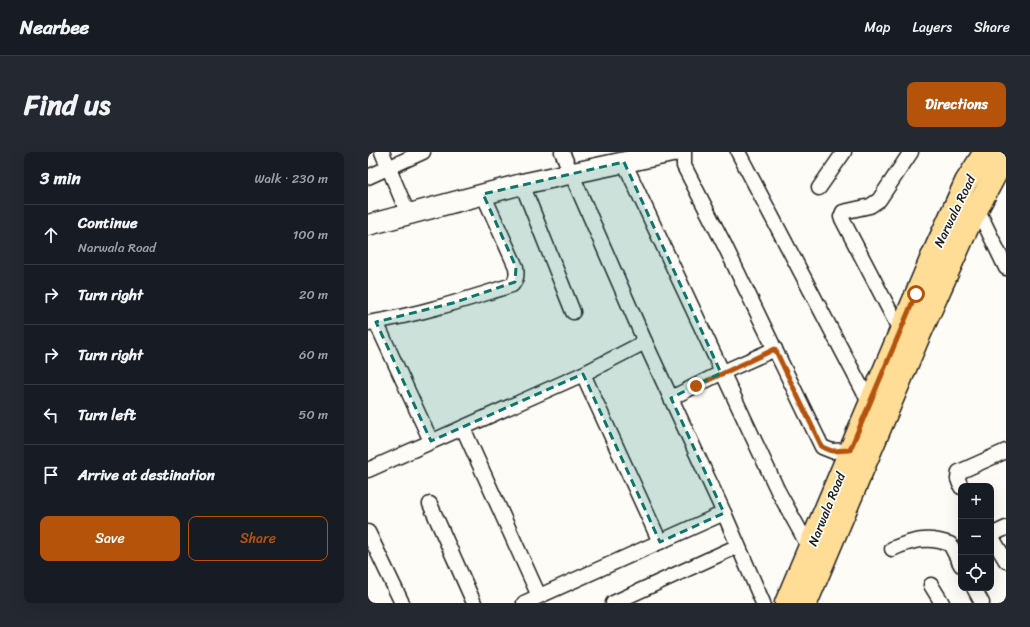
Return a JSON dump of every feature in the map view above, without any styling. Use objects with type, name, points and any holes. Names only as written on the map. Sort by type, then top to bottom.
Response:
[{"type":"main road","points":[[368,225],[522,184],[672,152]]},
{"type":"main road","name":"Narwala Road","points":[[786,603],[810,549],[850,450],[966,182],[984,152]]},
{"type":"main road","name":"Narwala Road","points":[[806,603],[918,338],[977,208],[1006,154]]},
{"type":"street","points":[[382,152],[390,167],[408,214]]},
{"type":"street","points":[[368,177],[423,152]]},
{"type":"street","points":[[562,152],[645,342],[724,513],[761,603]]},
{"type":"street","points":[[684,152],[684,166],[822,447],[832,451],[850,450]]},
{"type":"street","points":[[738,152],[870,404]]},
{"type":"street","points":[[819,188],[844,152]]},
{"type":"street","points":[[901,332],[841,217],[843,212],[870,206],[879,200],[911,152]]},
{"type":"street","points":[[624,162],[778,491],[810,549]]},
{"type":"street","points":[[522,184],[573,312]]},
{"type":"street","points":[[431,441],[372,322],[453,303],[515,282],[516,267],[483,194]]},
{"type":"street","points":[[977,208],[1006,268]]},
{"type":"street","points":[[369,468],[463,428],[582,374],[645,342]]},
{"type":"street","points":[[671,398],[775,349]]},
{"type":"street","points":[[582,374],[660,542]]},
{"type":"street","points":[[463,428],[539,596]]},
{"type":"street","points":[[960,483],[958,479],[959,472],[1006,451]]},
{"type":"street","points":[[430,504],[474,603]]},
{"type":"street","points":[[524,603],[724,513]]},
{"type":"street","points":[[994,534],[1006,528]]},
{"type":"street","points":[[368,532],[402,603]]},
{"type":"street","points":[[892,550],[916,540],[939,540],[950,544],[958,559]]},
{"type":"street","points":[[994,541],[1006,561]]},
{"type":"street","points":[[613,603],[738,546]]},
{"type":"street","points":[[931,584],[942,603]]},
{"type":"street","points":[[975,591],[980,603]]},
{"type":"highlighted area","points":[[624,162],[721,373],[671,398],[724,513],[660,542],[583,374],[431,441],[376,322],[453,303],[515,282],[516,267],[483,194]]},
{"type":"route","points":[[696,386],[775,349],[822,447],[832,451],[850,450],[916,294]]}]
